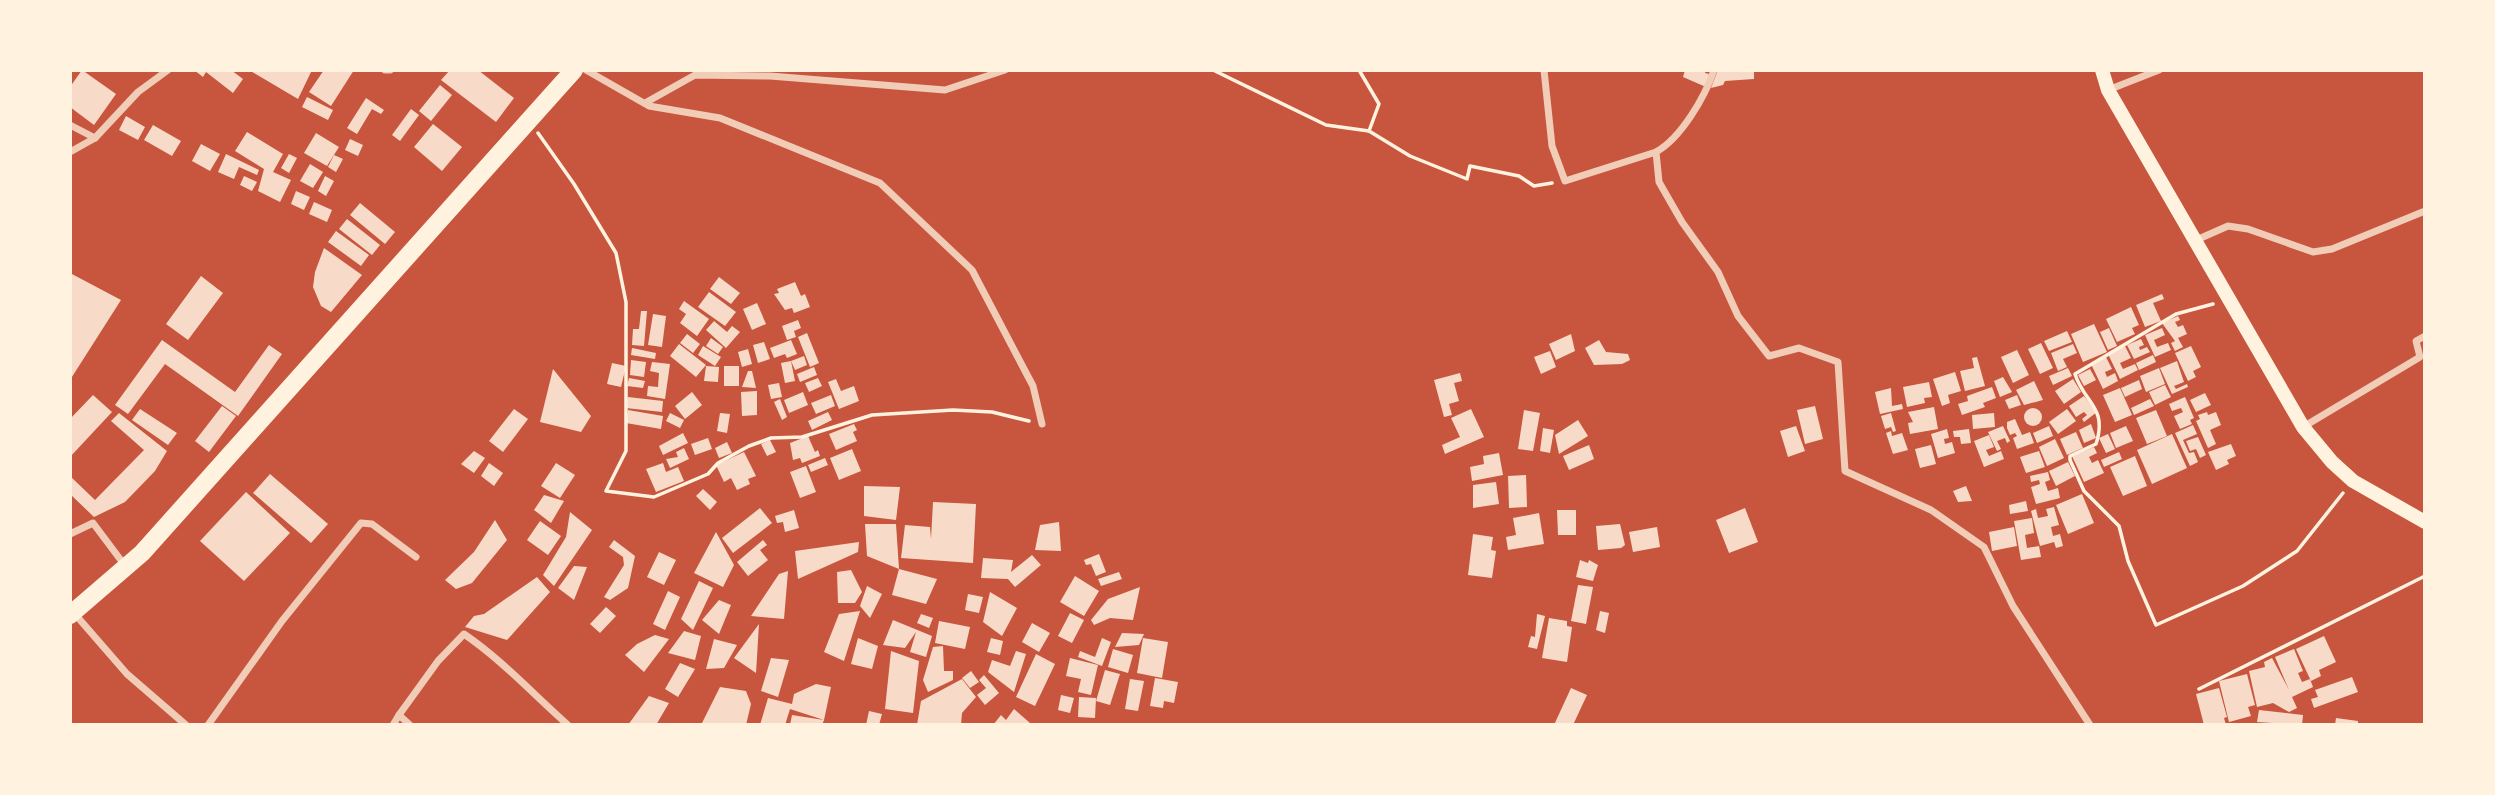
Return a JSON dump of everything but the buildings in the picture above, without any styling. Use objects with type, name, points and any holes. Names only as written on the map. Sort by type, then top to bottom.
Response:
[{"type":"main road","points":[[72,614],[142,553],[574,70]]},
{"type":"main road","points":[[2102,70],[2108,90],[2227,300],[2303,427],[2332,462],[2353,481],[2425,522]]},
{"type":"street","points":[[70,152],[94,138],[138,92],[168,70]]},
{"type":"street","points":[[384,70],[390,70]]},
{"type":"street","points":[[586,70],[645,103],[720,118],[880,183],[972,270],[1033,386],[1042,424]]},
{"type":"street","points":[[645,103],[695,75],[770,76],[945,90],[1005,70]]},
{"type":"street","points":[[1544,70],[1552,146],[1565,181],[1656,152],[1669,145],[1709,84],[1714,70]]},
{"type":"street","points":[[2108,90],[2159,70]]},
{"type":"street","points":[[70,125],[94,138]]},
{"type":"street","points":[[1656,152],[1659,182],[1682,222],[1718,272],[1738,316],[1769,356],[1800,348],[1838,362],[1845,471],[1931,510],[1984,547],[2013,606],[2090,725]]},
{"type":"street","points":[[2194,241],[2228,226],[2248,229],[2313,252],[2332,249],[2425,211]]},
{"type":"street","points":[[2303,427],[2420,356],[2416,341],[2425,335]]},
{"type":"street","points":[[70,534],[93,523],[126,567]]},
{"type":"street","points":[[208,725],[282,621],[361,523],[372,524],[416,557]]},
{"type":"street","points":[[72,614],[127,674],[186,725]]},
{"type":"street","points":[[393,725],[438,660],[464,634],[497,656],[528,690],[568,725]]},
{"type":"street","points":[[398,715],[410,725]]},
{"type":"path","points":[[1213,70],[1326,125],[1369,131],[1410,156],[1467,179],[1470,166],[1519,176],[1534,187],[1565,181]]},
{"type":"path","points":[[1359,70],[1379,104],[1369,131]]},
{"type":"path","points":[[529,120],[574,184],[616,253],[624,290],[628,358],[624,410],[626,451],[606,491],[654,497],[708,474],[718,463],[749,446],[771,438],[802,437],[872,415],[953,410],[992,412],[1042,424]]},
{"type":"path","points":[[2227,300],[2176,314],[2075,374],[2097,409],[2099,429],[2096,443],[2070,456],[2070,460],[2084,491],[2119,526],[2128,561],[2156,625],[2243,586],[2297,551],[2353,481]]},
{"type":"path","points":[[2199,689],[2425,576]]}]
